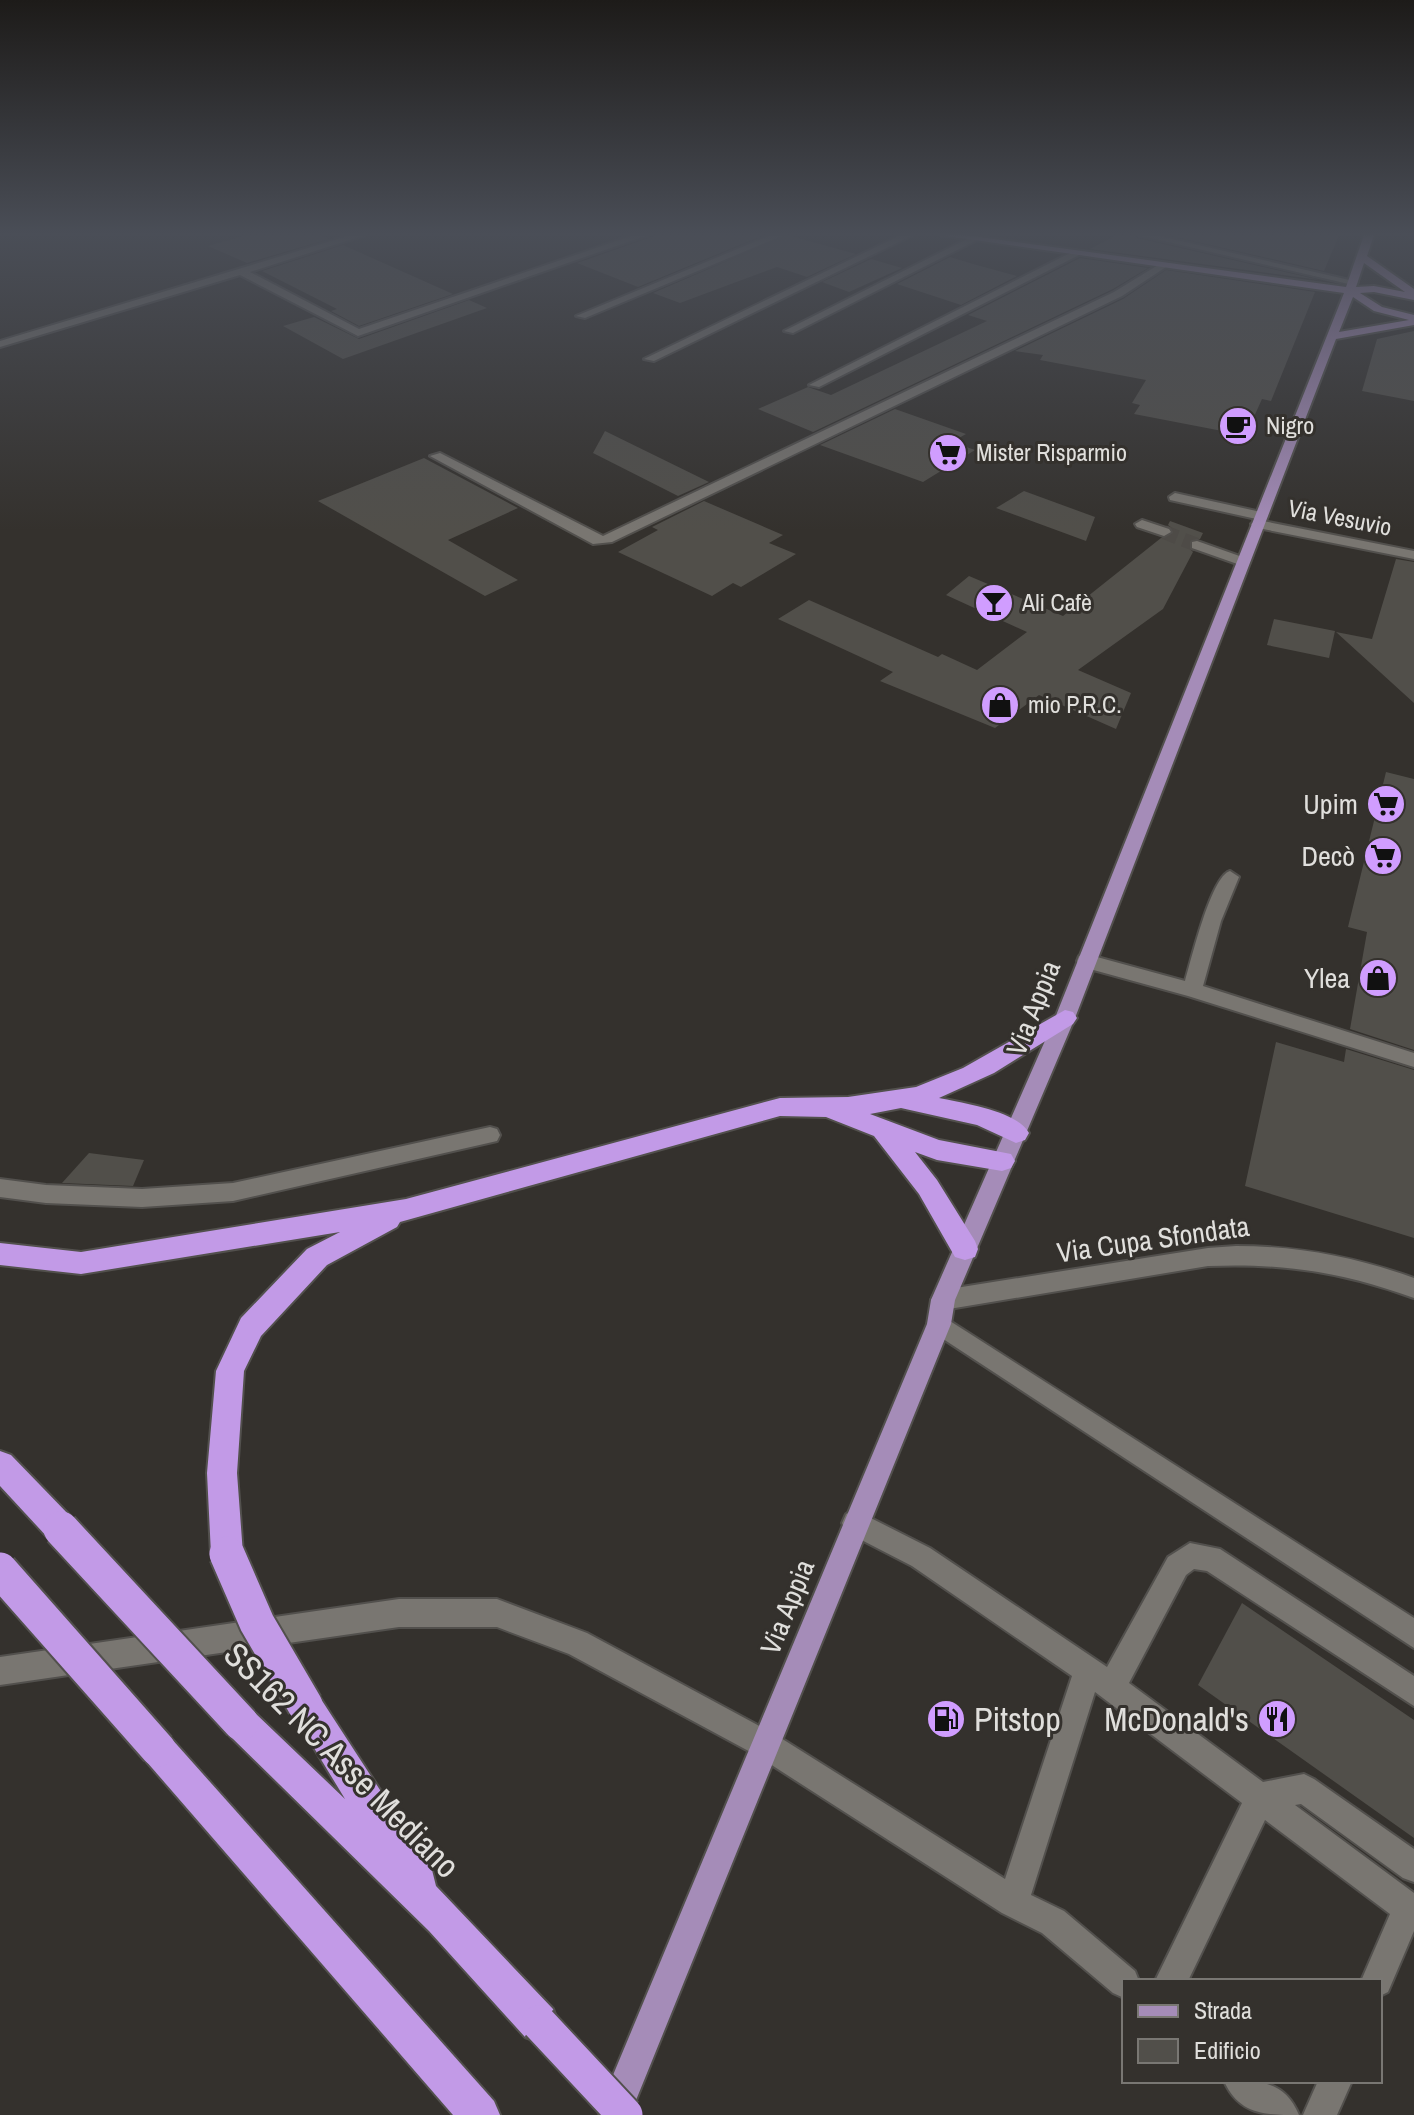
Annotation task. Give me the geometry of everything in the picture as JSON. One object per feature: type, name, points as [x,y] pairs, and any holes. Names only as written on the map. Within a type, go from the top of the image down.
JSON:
[{"type":"highway","points":[[0,1254],[81,1263],[406,1210],[780,1107],[829,1108],[898,1099],[955,1083],[1065,1018]]},
{"type":"highway","points":[[898,1099],[983,1117],[1016,1133]]},
{"type":"highway","points":[[829,1108],[883,1132],[937,1150],[1002,1161]]},
{"type":"highway","points":[[883,1132],[928,1187],[965,1249]]},
{"type":"highway","points":[[406,1210],[317,1257],[251,1327],[230,1371],[222,1473],[227,1554],[257,1623],[305,1705],[442,1918]]},
{"type":"highway","name":"SS162 NC Asse Mediano","points":[[0,1465],[241,1723],[442,1918],[625,2115]]},
{"type":"highway","points":[[0,1570],[480,2115]]},
{"type":"main road","name":"Via Appia","points":[[613,2115],[766,1745],[965,1249],[1065,1018],[1332,334]]},
{"type":"main road","points":[[1331,337],[1347,334]]},
{"type":"street","points":[[0,344],[33,334]]},
{"type":"street","points":[[650,359],[703,334]]},
{"type":"street","points":[[815,385],[916,334]]},
{"type":"street","points":[[436,456],[598,541],[1035,334]]},
{"type":"street","name":"Via Vesuvio","points":[[1175,497],[1259,520],[1414,555]]},
{"type":"street","points":[[1142,524],[1164,532]]},
{"type":"street","points":[[1197,545],[1243,562]]},
{"type":"street","points":[[1192,990],[1212,921],[1230,877]]},
{"type":"street","points":[[1086,961],[1192,990],[1414,1060]]},
{"type":"street","points":[[0,1188],[46,1194],[142,1198],[233,1192],[490,1135]]},
{"type":"street","name":"Via Cupa Sfondata","points":[[941,1312],[1208,1257],[1248,1254],[1283,1254],[1328,1262],[1377,1273],[1414,1288]]},
{"type":"street","points":[[941,1312],[1414,1634]]},
{"type":"street","points":[[855,1523],[921,1557],[1100,1679],[1408,1908],[1378,1979]]},
{"type":"street","points":[[1013,1902],[1100,1679],[1177,1566],[1190,1556],[1211,1558],[1414,1692]]},
{"type":"street","points":[[0,1671],[399,1613],[497,1613],[577,1643],[766,1745],[1013,1902],[1053,1922],[1122,1980]]},
{"type":"street","points":[[1261,1797],[1304,1789],[1414,1867]]},
{"type":"street","points":[[1172,1979],[1261,1797]]},
{"type":"street","points":[[1243,2083],[1282,2115]]},
{"type":"street","points":[[1320,2115],[1334,2083]]},
{"type":"building","points":[[297,334],[348,334],[359,339],[374,334],[414,334],[343,359]]},
{"type":"building","points":[[960,334],[1019,334],[813,432],[758,409],[808,387],[831,395]]},
{"type":"building","points":[[1051,334],[1298,334],[1271,401],[1262,399],[1253,419],[1248,418],[1243,435],[1134,414],[1140,405],[1132,403],[1146,380],[1040,360],[1043,355],[1015,351]]},
{"type":"building","points":[[1414,334],[1414,401],[1362,391],[1377,339]]},
{"type":"building","points":[[895,409],[966,434],[952,442],[975,450],[923,482],[820,445]]},
{"type":"building","points":[[605,431],[709,482],[678,496],[593,453]]},
{"type":"building","points":[[424,458],[518,508],[448,540],[518,580],[485,596],[318,501]]},
{"type":"building","points":[[1024,491],[1095,517],[1086,541],[996,508]]},
{"type":"building","points":[[704,501],[783,535],[769,543],[796,554],[741,587],[733,583],[712,596],[618,552],[658,530],[652,527]]},
{"type":"building","points":[[1170,521],[1203,533],[1200,539],[1190,540],[1189,548],[1193,552],[1163,609],[1078,670],[1131,693],[1116,729],[1039,695],[995,728],[880,681],[893,672],[778,619],[809,600],[938,657],[942,654],[977,670],[1027,632],[946,595],[969,576],[1063,616],[1161,538],[1172,535],[1174,530],[1168,525]]},
{"type":"building","points":[[1396,559],[1414,562],[1414,703],[1336,632],[1372,639]]},
{"type":"building","points":[[1274,619],[1335,631],[1329,658],[1267,645]]},
{"type":"building","points":[[1386,772],[1414,779],[1414,1050],[1350,1029],[1367,932],[1348,927]]},
{"type":"building","points":[[1276,1042],[1344,1062],[1346,1049],[1414,1070],[1414,1238],[1245,1186]]},
{"type":"building","points":[[89,1153],[144,1160],[133,1186],[62,1183]]},
{"type":"building","points":[[1242,1603],[1414,1720],[1414,1838],[1198,1685]]},
{"type":"tunnel","points":[[1164,532],[1197,545]]},
{"type":"place","name":"Nigro","points":[[1238,426]]},
{"type":"place","name":"Mister Risparmio","points":[[948,453]]},
{"type":"place","name":"Ali Cafè","points":[[994,603]]},
{"type":"place","name":"mio P.R.C.","points":[[1000,705]]},
{"type":"place","name":"Upim","points":[[1386,804]]},
{"type":"place","name":"Decò","points":[[1383,856]]},
{"type":"place","name":"Ylea","points":[[1378,978]]},
{"type":"place","name":"Pitstop","points":[[946,1719]]},
{"type":"place","name":"McDonald's","points":[[1277,1719]]}]
